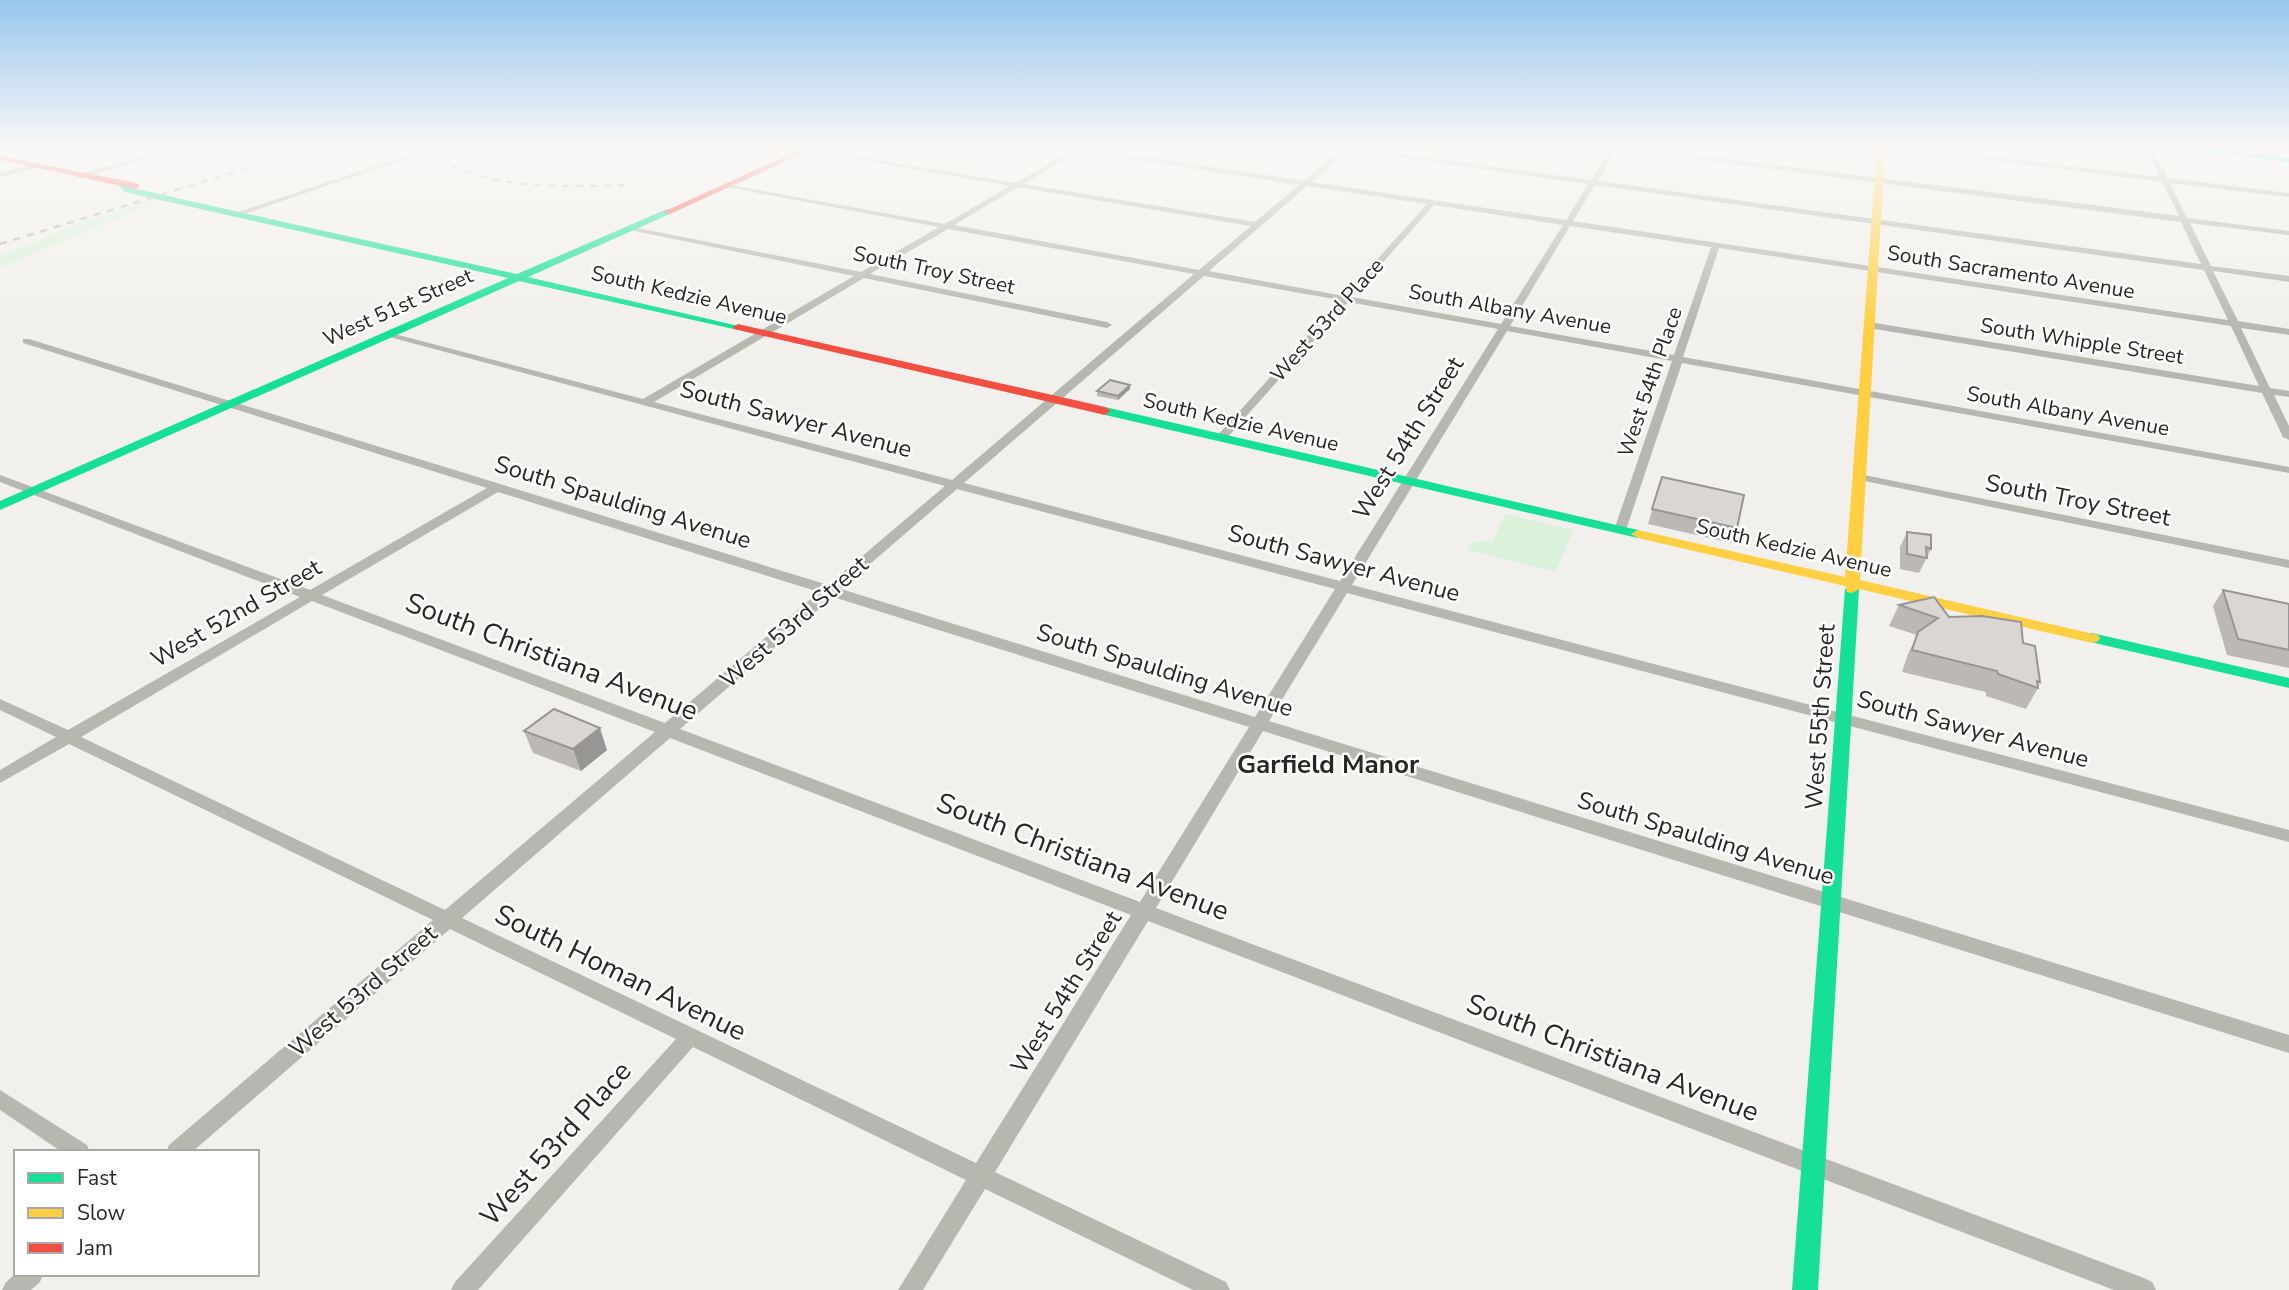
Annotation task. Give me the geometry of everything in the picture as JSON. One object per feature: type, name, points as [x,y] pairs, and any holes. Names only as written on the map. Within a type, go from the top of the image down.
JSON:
[{"type":"main road","name":"South Kedzie Avenue","points":[[217,207],[2289,683]]},
{"type":"main road","name":"West 51st Street","points":[[0,506],[677,207]]},
{"type":"main road","name":"West 55th Street","points":[[1805,1290],[1877,207]]},
{"type":"street","points":[[239,212],[254,207]]},
{"type":"street","name":"South Albany Avenue","points":[[842,207],[2289,470]]},
{"type":"street","points":[[644,403],[978,207]]},
{"type":"street","points":[[1150,207],[1258,225]]},
{"type":"street","name":"West 53rd Street","points":[[178,1150],[1279,207]]},
{"type":"street","name":"West 53rd Place","points":[[1221,438],[1428,207]]},
{"type":"street","name":"South Sacramento Avenue","points":[[1461,207],[2289,332]]},
{"type":"street","name":"West 54th Street","points":[[910,1290],[1578,207]]},
{"type":"street","points":[[1769,207],[2289,279]]},
{"type":"street","points":[[2086,207],[2289,233]]},
{"type":"street","points":[[2178,207],[2289,436]]},
{"type":"street","name":"South Troy Street","points":[[630,228],[1107,325]]},
{"type":"street","name":"West 54th Place","points":[[1620,530],[1716,246]]},
{"type":"street","name":"South Whipple Street","points":[[1869,325],[2289,394]]},
{"type":"street","name":"South Sawyer Avenue","points":[[387,335],[2289,836]]},
{"type":"street","name":"South Spaulding Avenue","points":[[26,341],[2289,1044]]},
{"type":"street","name":"South Troy Street","points":[[1859,477],[2289,564]]},
{"type":"street","name":"South Christiana Avenue","points":[[0,478],[2144,1290]]},
{"type":"street","name":"West 52nd Street","points":[[0,777],[496,488]]},
{"type":"street","name":"South Homan Avenue","points":[[0,704],[1218,1290]]},
{"type":"street","name":"West 53rd Place","points":[[463,1290],[691,1037]]},
{"type":"street","points":[[0,1099],[76,1150]]},
{"type":"street","points":[[14,1290],[30,1276]]},
{"type":"green space","points":[[127,207],[145,207],[0,267],[0,257],[5,254],[87,220]]},
{"type":"green space","points":[[1505,514],[1573,530],[1556,572],[1467,550],[1471,542],[1493,541]]},
{"type":"building","points":[[1110,380],[1130,385],[1118,396],[1097,391]]},
{"type":"building","points":[[1662,477],[1744,495],[1737,528],[1652,509]]},
{"type":"building","points":[[1907,532],[1931,535],[1931,549],[1926,547],[1927,558],[1907,554]]},
{"type":"building","points":[[2223,590],[2289,604],[2289,650],[2238,639]]},
{"type":"building","points":[[1934,597],[1949,617],[1982,616],[2021,622],[2023,643],[2035,646],[2040,682],[2037,681],[2038,688],[1998,674],[1997,671],[1912,650],[1918,632],[1938,618],[1899,605]]},
{"type":"building","points":[[554,709],[600,728],[573,749],[524,731]]},
{"type":"railway","points":[[0,244],[120,207]]},
{"type":"traffic: fast","points":[[206,207],[738,327]]},
{"type":"traffic: fast","points":[[0,506],[667,212]]},
{"type":"traffic: fast","points":[[1105,411],[1638,534]]},
{"type":"traffic: fast","points":[[1805,1290],[1852,589]]},
{"type":"traffic: fast","points":[[2092,638],[2289,683]]},
{"type":"traffic: slow","points":[[1852,589],[1877,207]]},
{"type":"traffic: slow","points":[[1638,534],[2092,638]]},
{"type":"traffic: jam","points":[[667,212],[678,207]]},
{"type":"traffic: jam","points":[[738,327],[1105,411]]},
{"type":"district","name":"Garfield Manor","points":[[1328,764]]}]
